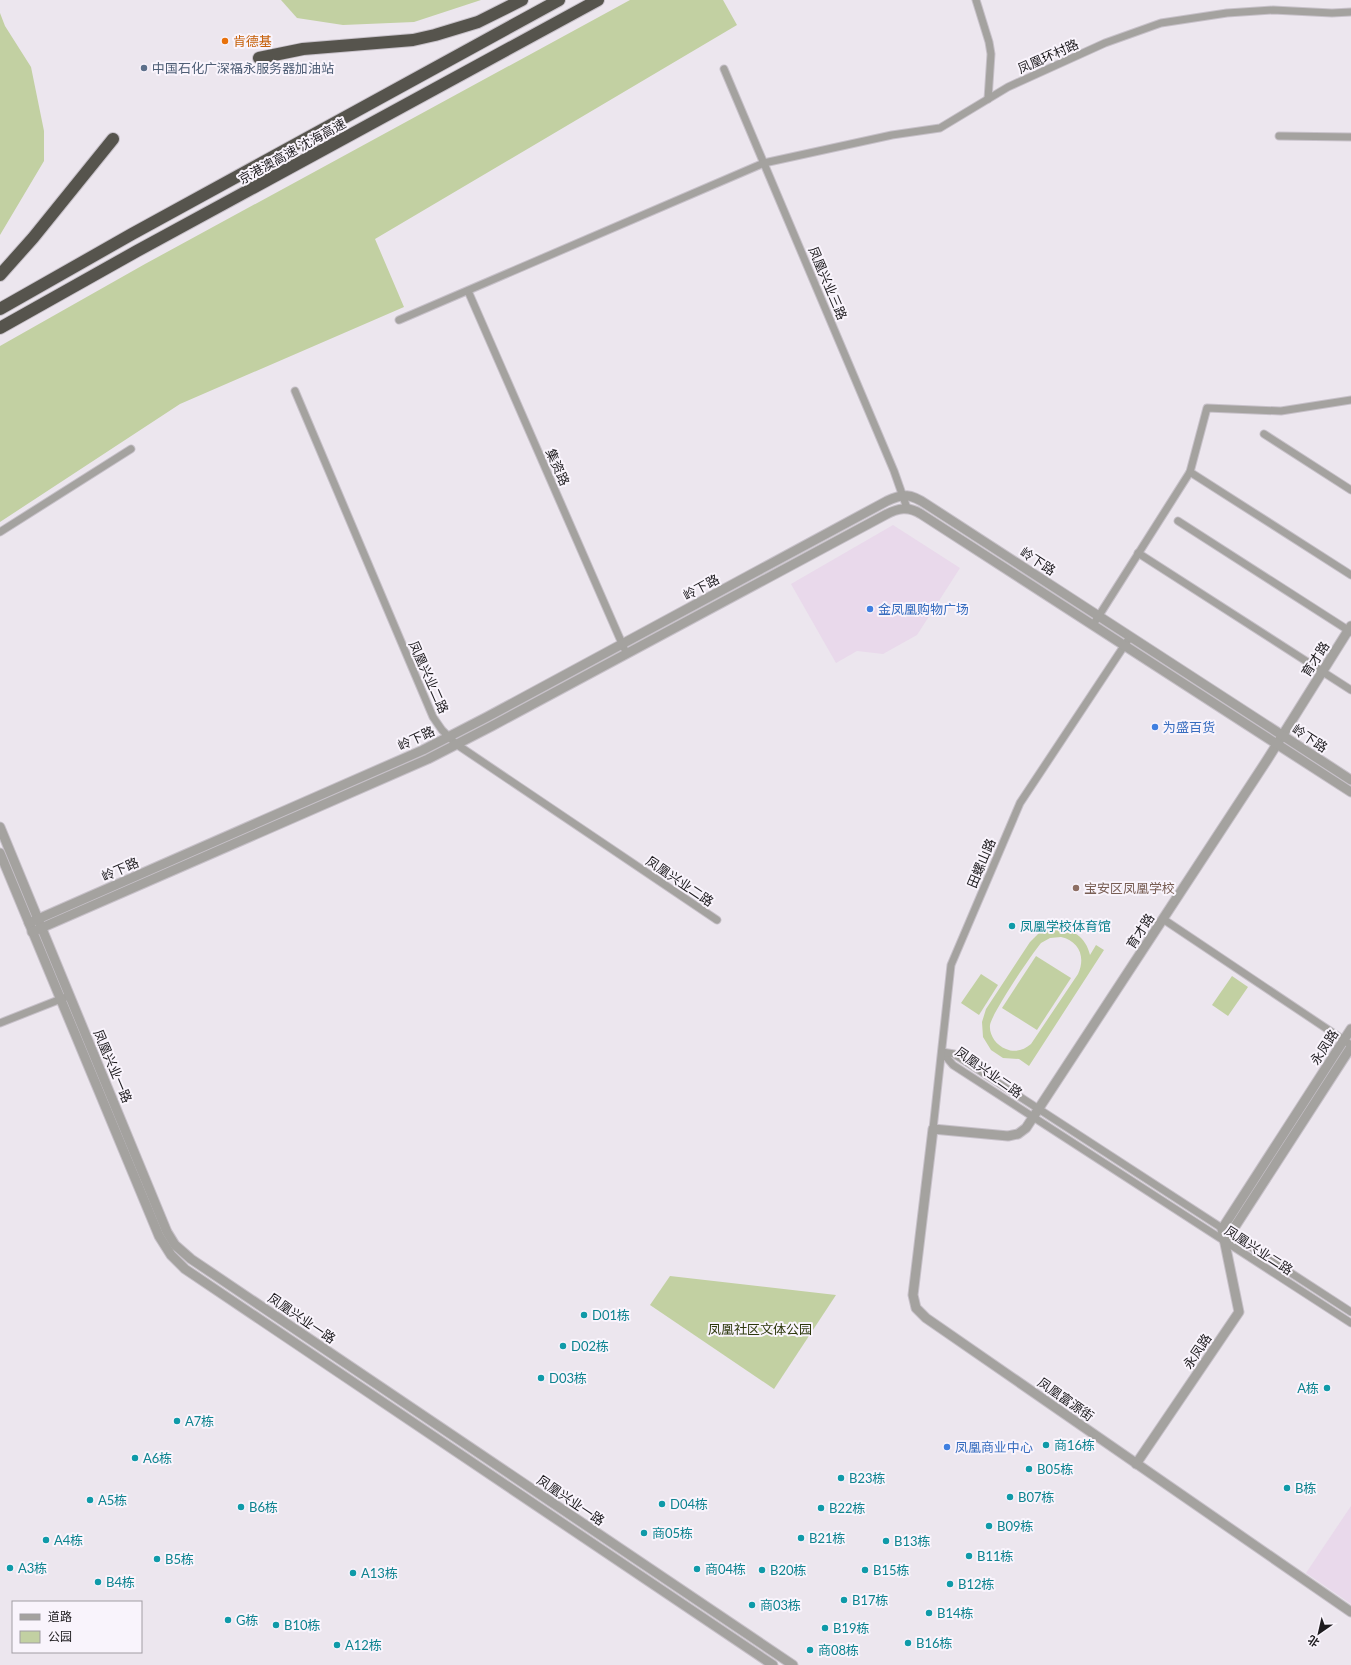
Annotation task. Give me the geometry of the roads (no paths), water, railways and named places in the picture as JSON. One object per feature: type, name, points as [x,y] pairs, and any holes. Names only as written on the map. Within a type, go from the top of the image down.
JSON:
[{"type":"highway","points":[[259,58],[303,49],[413,40],[478,22],[522,0]]},
{"type":"highway","name":"京港澳高速 沈海高速","points":[[0,309],[132,234],[559,0]]},
{"type":"highway","name":"京港澳高速 沈海高速","points":[[0,328],[137,251],[598,0]]},
{"type":"highway","points":[[0,276],[114,139]]},
{"type":"street","points":[[976,0],[989,42],[991,54],[988,99]]},
{"type":"street","name":"凤凰环村路","points":[[399,320],[764,163],[892,135],[940,128],[1008,87],[1105,43],[1161,23],[1227,13],[1273,10],[1332,13],[1351,12]]},
{"type":"street","name":"凤凰兴业三路","points":[[724,68],[903,495],[907,508]]},
{"type":"street","points":[[1279,136],[1351,137]]},
{"type":"street","name":"集资路","points":[[468,291],[626,654]]},
{"type":"street","name":"凤凰兴业二路","points":[[295,391],[432,717],[448,737],[456,744],[717,920]]},
{"type":"street","points":[[1093,625],[1190,472],[1207,408],[1281,411],[1351,400]]},
{"type":"street","points":[[1264,434],[1351,490]]},
{"type":"street","points":[[0,532],[131,449]]},
{"type":"street","points":[[1190,472],[1351,574]]},
{"type":"street","name":"岭下路","points":[[29,923],[416,753],[887,501],[903,495],[914,497],[922,501],[1351,780]]},
{"type":"street","name":"岭下路","points":[[32,932],[420,762],[626,654],[888,513],[907,508],[921,514],[1351,792]]},
{"type":"street","points":[[1178,521],[1350,630]]},
{"type":"street","points":[[1138,554],[1351,690]]},
{"type":"street","name":"育才路","points":[[933,1129],[1013,1136],[1026,1128],[1350,630]]},
{"type":"street","name":"田螺山路","points":[[933,1129],[951,965],[1020,803],[1130,637]]},
{"type":"street","name":"凤凰兴业一路","points":[[0,826],[167,1232],[176,1245],[185,1254],[793,1665]]},
{"type":"street","name":"凤凰兴业一路","points":[[0,853],[159,1236],[166,1249],[180,1265],[773,1665]]},
{"type":"street","points":[[1163,919],[1349,1044]]},
{"type":"street","points":[[0,1023],[69,996]]},
{"type":"street","name":"永凤路","points":[[1228,1238],[1349,1044],[1351,1029]]},
{"type":"street","name":"永凤路","points":[[1136,1464],[1239,1312],[1228,1238],[1222,1229],[1349,1044]]},
{"type":"street","name":"凤凰兴业二路","points":[[942,1052],[954,1054],[1036,1113],[1228,1238],[1351,1323]]},
{"type":"street","name":"凤凰兴业二路","points":[[1036,1113],[1222,1229]]},
{"type":"street","name":"凤凰富源街","points":[[933,1129],[913,1295],[916,1308],[926,1318],[1351,1612]]},
{"type":"street","name":"凤凰兴业二路","points":[[1228,1238],[1351,1312]]},
{"type":"place","name":"肯德基","points":[[225,41]]},
{"type":"place","name":"中国石化广深福永服务器加油站","points":[[144,68]]},
{"type":"place","name":"金凤凰购物广场","points":[[870,609]]},
{"type":"place","name":"为盛百货","points":[[1155,727]]},
{"type":"place","name":"宝安区凤凰学校","points":[[1076,888]]},
{"type":"place","name":"凤凰学校体育馆","points":[[1012,926]]},
{"type":"place","name":"D01栋","points":[[584,1315]]},
{"type":"place","name":"D02栋","points":[[563,1346]]},
{"type":"place","name":"D03栋","points":[[541,1378]]},
{"type":"place","name":"A栋","points":[[1327,1388]]},
{"type":"place","name":"A7栋","points":[[177,1421]]},
{"type":"place","name":"商16栋","points":[[1046,1445]]},
{"type":"place","name":"凤凰商业中心","points":[[947,1447]]},
{"type":"place","name":"A6栋","points":[[135,1458]]},
{"type":"place","name":"B05栋","points":[[1029,1469]]},
{"type":"place","name":"B23栋","points":[[841,1478]]},
{"type":"place","name":"B栋","points":[[1287,1488]]},
{"type":"place","name":"B07栋","points":[[1010,1497]]},
{"type":"place","name":"A5栋","points":[[90,1500]]},
{"type":"place","name":"D04栋","points":[[662,1504]]},
{"type":"place","name":"B6栋","points":[[241,1507]]},
{"type":"place","name":"B22栋","points":[[821,1508]]},
{"type":"place","name":"B09栋","points":[[989,1526]]},
{"type":"place","name":"商05栋","points":[[644,1533]]},
{"type":"place","name":"B21栋","points":[[801,1538]]},
{"type":"place","name":"A4栋","points":[[46,1540]]},
{"type":"place","name":"B13栋","points":[[886,1541]]},
{"type":"place","name":"B11栋","points":[[969,1556]]},
{"type":"place","name":"B5栋","points":[[157,1559]]},
{"type":"place","name":"A3栋","points":[[10,1568]]},
{"type":"place","name":"商04栋","points":[[697,1569]]},
{"type":"place","name":"B20栋","points":[[762,1570]]},
{"type":"place","name":"B15栋","points":[[865,1570]]},
{"type":"place","name":"A13栋","points":[[353,1573]]},
{"type":"place","name":"B4栋","points":[[98,1582]]},
{"type":"place","name":"B12栋","points":[[950,1584]]},
{"type":"place","name":"B17栋","points":[[844,1600]]},
{"type":"place","name":"商03栋","points":[[752,1605]]},
{"type":"place","name":"B14栋","points":[[929,1613]]},
{"type":"place","name":"G栋","points":[[228,1620]]},
{"type":"place","name":"B10栋","points":[[276,1625]]},
{"type":"place","name":"B19栋","points":[[825,1628]]},
{"type":"place","name":"B16栋","points":[[908,1643]]},
{"type":"place","name":"A12栋","points":[[337,1645]]},
{"type":"place","name":"商08栋","points":[[810,1650]]},
{"type":"park label","name":"凤凰社区文体公园","points":[[760,1329]]}]
